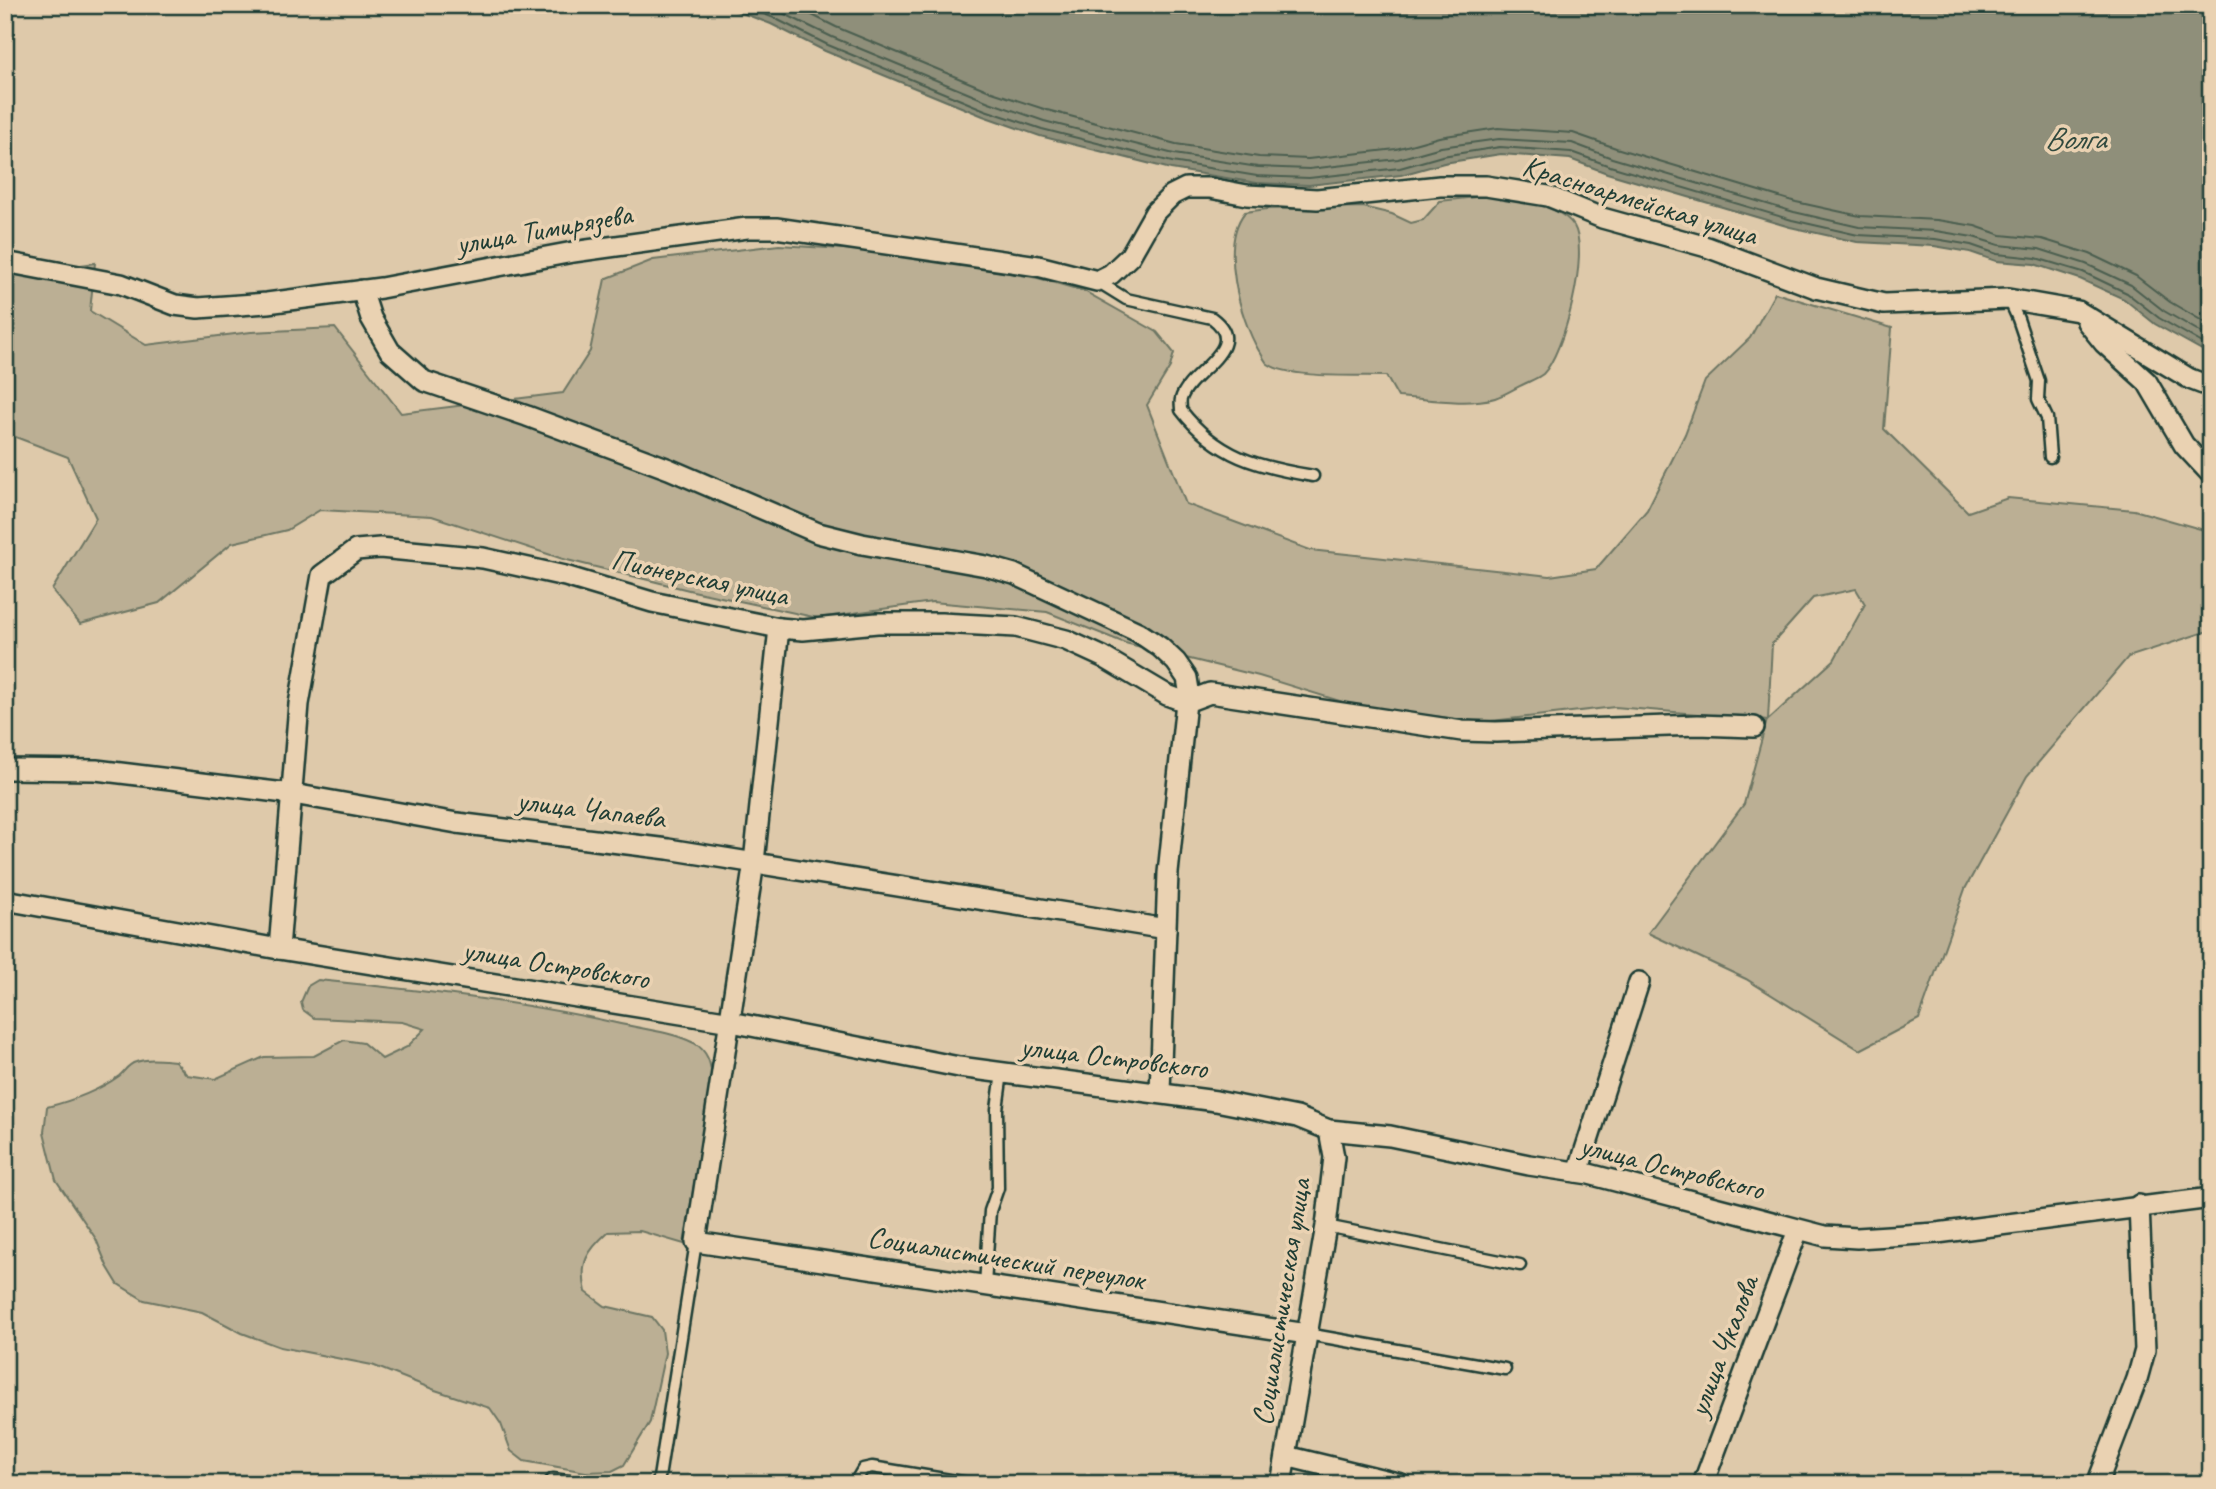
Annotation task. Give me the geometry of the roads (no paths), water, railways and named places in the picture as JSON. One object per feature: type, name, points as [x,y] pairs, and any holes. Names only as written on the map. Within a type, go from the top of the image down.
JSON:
[{"type":"street","name":"Красноармейская улица","points":[[1097,281],[1111,274],[1130,256],[1155,212],[1172,195],[1185,188],[1317,199],[1440,186],[1474,186],[1548,196],[1602,218],[1707,247],[1816,288],[1884,304],[2008,299],[2078,311]]},
{"type":"street","name":"улица Тимирязева","points":[[5,262],[121,284],[175,305],[198,308],[267,303],[362,290],[573,252],[747,228],[822,233],[1038,266],[1097,281]]},
{"type":"street","points":[[362,290],[370,318],[390,351],[424,381],[670,469],[818,533],[862,544],[986,566],[1027,580],[1138,632],[1176,662],[1187,678],[1189,690],[1168,873],[1160,1092]]},
{"type":"street","points":[[2078,311],[2190,379],[2211,387]]},
{"type":"street","points":[[2078,311],[2104,343],[2147,382],[2184,445],[2211,474]]},
{"type":"street","name":"Пионерская улица","points":[[293,794],[299,704],[321,575],[356,550],[380,548],[483,558],[565,576],[652,602],[779,628],[803,630],[877,623],[1016,627],[1066,640],[1103,657],[1167,695],[1186,702]]},
{"type":"street","points":[[696,1242],[754,862],[779,628]]},
{"type":"street","points":[[1186,702],[1210,693],[1462,731],[1698,725],[1754,727]]},
{"type":"street","name":"улица Чапаева","points":[[5,769],[96,770],[293,794],[457,823],[668,849],[1166,929]]},
{"type":"street","points":[[279,948],[293,794]]},
{"type":"street","name":"улица Островского","points":[[5,900],[731,1022],[959,1068],[1160,1092],[1297,1117],[1329,1130],[1390,1136],[1529,1165],[1578,1172],[1798,1230],[1841,1237],[1937,1233],[2139,1205],[2211,1198]]},
{"type":"street","points":[[1578,1172],[1639,982]]},
{"type":"street","name":"Социалистическая улица","points":[[1281,1484],[1326,1226],[1334,1157],[1329,1130]]},
{"type":"street","points":[[2097,1484],[2137,1379],[2145,1350],[2139,1205]]},
{"type":"street","name":"улица Чкалова","points":[[1703,1484],[1798,1230]]},
{"type":"street","name":"Социалистический переулок","points":[[696,1242],[1307,1334]]},
{"type":"street","points":[[1286,1456],[1401,1484]]},
{"type":"lane","points":[[1097,281],[1126,299],[1212,318],[1222,326],[1226,337],[1224,347],[1189,386],[1181,399],[1181,410],[1199,429],[1240,458],[1266,468],[1313,476]]},
{"type":"lane","points":[[2008,299],[2018,319],[2039,381],[2038,400],[2047,418],[2050,457]]},
{"type":"lane","points":[[985,1285],[990,1211],[998,1188],[997,1109],[1002,1073]]},
{"type":"lane","points":[[1326,1226],[1520,1265]]},
{"type":"lane","points":[[658,1484],[696,1242]]},
{"type":"lane","points":[[1307,1334],[1505,1369]]},
{"type":"lane","points":[[855,1484],[863,1469],[872,1467],[974,1484]]},
{"type":"lane","points":[[548,1484],[553,1479],[589,1484]]},
{"type":"water","name":"Волга","points":[[721,5],[2211,5],[2211,355],[2155,324],[2124,299],[2080,279],[2034,264],[1996,261],[1970,252],[1934,246],[1857,242],[1790,227],[1607,173],[1570,159],[1501,154],[1444,163],[1401,175],[1309,185],[1257,183],[1171,169],[1040,136],[983,116]]}]
